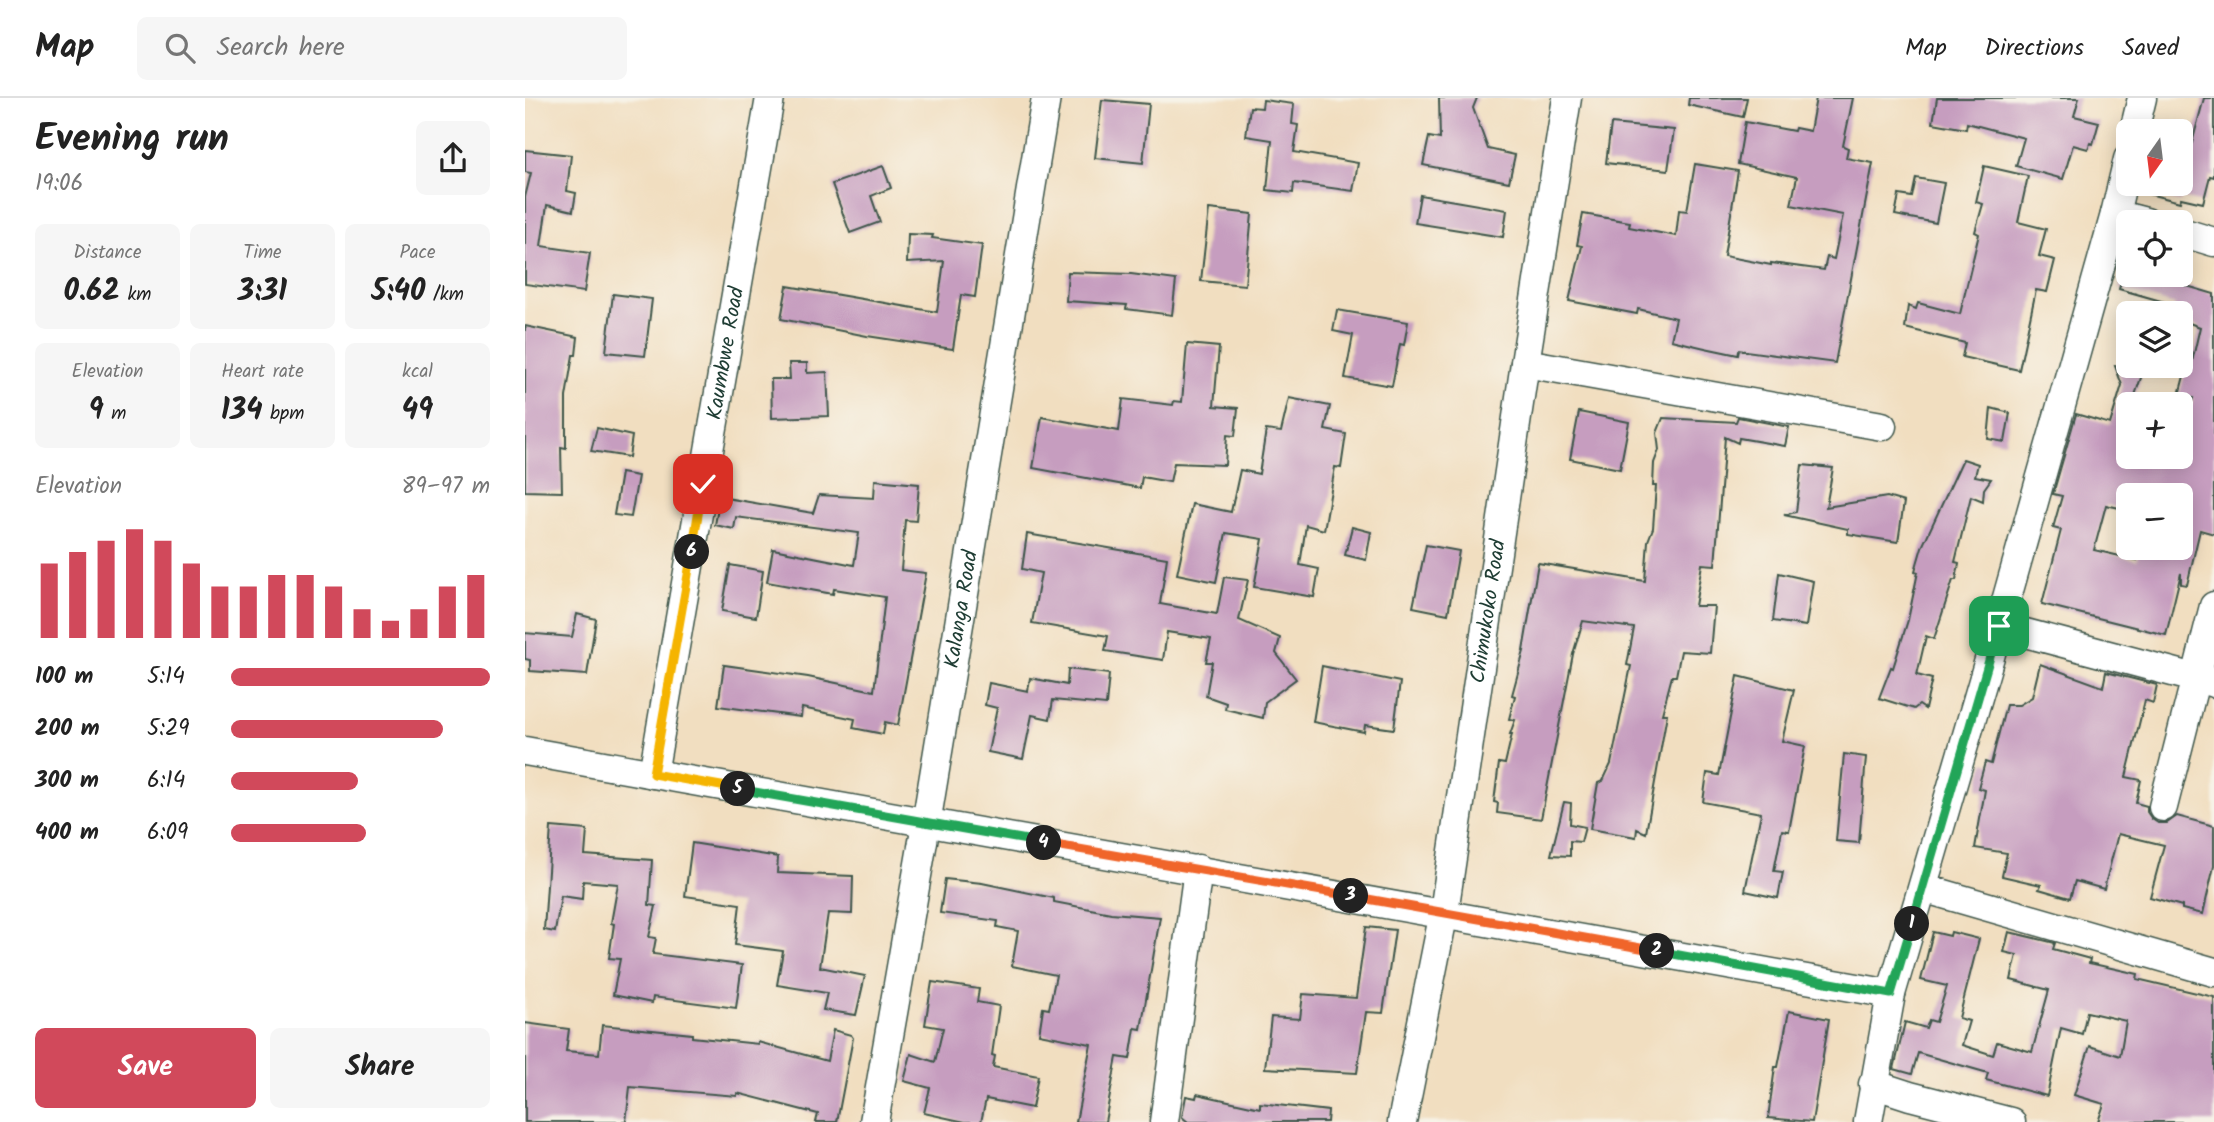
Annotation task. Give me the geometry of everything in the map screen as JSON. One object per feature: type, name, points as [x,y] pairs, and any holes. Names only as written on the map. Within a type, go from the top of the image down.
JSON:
[{"type":"street","name":"Kaumbwe Road","points":[[653,774],[770,98]]},
{"type":"street","name":"Kalanga Road","points":[[874,1122],[1046,98]]},
{"type":"street","name":"Chimukoko Road","points":[[1402,1122],[1444,912],[1567,98]]},
{"type":"street","points":[[2137,119],[2142,98]]},
{"type":"street","points":[[1868,1122],[1891,994],[1999,626],[2119,196]]},
{"type":"street","points":[[2193,236],[2214,242]]},
{"type":"street","points":[[1525,363],[1882,426]]},
{"type":"street","points":[[2164,807],[2204,681],[2214,606]]},
{"type":"street","points":[[1999,626],[2204,681]]},
{"type":"street","points":[[525,751],[926,824],[1444,912],[1891,994]]},
{"type":"street","points":[[1164,1122],[1198,869]]},
{"type":"street","points":[[1923,888],[2214,972]]},
{"type":"street","points":[[1873,1084],[2003,1121]]},
{"type":"building","points":[[1439,98],[1477,98],[1473,108],[1488,149],[1515,155],[1509,182],[1423,165],[1429,137],[1440,139]]},
{"type":"building","points":[[1689,98],[1747,98],[1743,117],[1688,105]]},
{"type":"building","points":[[1816,98],[1853,98],[1843,146],[1848,148],[1846,158],[1873,163],[1835,363],[1739,350],[1738,355],[1705,348],[1671,340],[1676,318],[1638,309],[1637,314],[1569,301],[1582,246],[1577,245],[1583,214],[1630,222],[1629,227],[1676,236],[1679,210],[1687,211],[1695,164],[1738,171],[1724,256],[1771,265],[1824,270],[1827,257],[1834,259],[1843,215],[1791,205],[1797,177],[1738,164],[1745,122],[1794,131],[1795,128],[1810,131]]},
{"type":"building","points":[[1937,98],[2079,98],[2074,116],[2099,122],[2093,144],[2090,143],[2088,149],[2073,145],[2063,179],[2016,166],[2024,138],[1967,123],[1966,129],[1933,123]]},
{"type":"building","points":[[2204,98],[2214,98],[2214,177],[2210,176],[2203,203],[2181,198],[2180,202],[2157,196],[2193,196],[2193,139]]},
{"type":"building","points":[[1102,100],[1149,104],[1143,163],[1095,158]]},
{"type":"building","points":[[1263,100],[1294,104],[1292,124],[1298,125],[1294,152],[1358,163],[1353,191],[1294,183],[1293,193],[1267,190],[1272,140],[1246,136],[1250,107],[1262,108]]},
{"type":"building","points":[[1611,124],[1674,130],[1668,170],[1606,163]]},
{"type":"building","points":[[525,150],[571,155],[567,191],[576,193],[573,211],[547,205],[541,246],[590,253],[584,292],[525,284],[525,197],[531,173],[525,172]]},
{"type":"building","points":[[883,166],[891,188],[871,196],[880,222],[850,233],[832,184]]},
{"type":"building","points":[[1984,166],[2028,176],[2018,222],[2046,229],[2039,256],[2055,260],[2047,292],[2036,290],[2019,370],[1962,357],[1965,343],[1905,328],[1908,306],[1916,309],[1918,303],[1960,314],[1979,234],[1975,232],[1983,204],[1976,202]]},
{"type":"building","points":[[1916,178],[1944,183],[1936,223],[1895,215],[1899,195],[1912,197]]},
{"type":"building","points":[[1420,195],[1507,210],[1503,237],[1415,223]]},
{"type":"building","points":[[1209,209],[1252,214],[1245,285],[1201,281]]},
{"type":"building","points":[[908,234],[933,235],[932,238],[982,245],[975,297],[961,295],[953,349],[781,319],[787,286],[937,312],[944,261],[907,263]]},
{"type":"building","points":[[1068,272],[1131,274],[1176,280],[1172,315],[1126,309],[1127,305],[1066,301]]},
{"type":"building","points":[[2120,287],[2190,287],[2214,294],[2214,534],[2200,530],[2193,560],[2193,483],[2116,483],[2116,507],[2106,505],[2094,550],[2116,555],[2116,560],[2193,560],[2187,585],[2181,584],[2181,573],[2166,635],[2042,604],[2061,530],[2053,528],[2062,496],[2053,494],[2076,414],[2110,424],[2116,404],[2116,469],[2193,469],[2193,392],[2180,392],[2184,378],[2193,378],[2193,358],[2200,327],[2193,324],[2193,301],[2161,301]]},
{"type":"building","points":[[613,294],[652,299],[645,356],[606,352]]},
{"type":"building","points":[[1337,310],[1408,322],[1404,345],[1400,344],[1392,386],[1345,378],[1353,335],[1333,331]]},
{"type":"building","points":[[525,326],[578,337],[566,397],[566,448],[561,447],[562,492],[525,491]]},
{"type":"building","points":[[1187,344],[1219,347],[1214,406],[1238,408],[1235,436],[1227,435],[1225,465],[1174,463],[1170,482],[1142,477],[1140,488],[1033,468],[1042,417],[1119,431],[1123,399],[1173,405],[1174,401],[1182,402]]},
{"type":"building","points":[[789,363],[807,363],[807,373],[827,372],[829,416],[772,418],[771,379],[790,379]]},
{"type":"building","points":[[2119,378],[2141,378],[2136,392],[2120,392],[2122,385]]},
{"type":"building","points":[[1289,398],[1330,406],[1325,430],[1346,434],[1341,468],[1335,467],[1324,530],[1306,525],[1300,565],[1319,569],[1314,597],[1254,587],[1263,539],[1226,533],[1216,582],[1177,574],[1192,504],[1231,512],[1240,470],[1259,474],[1266,430],[1281,432]]},
{"type":"building","points":[[1991,408],[2010,413],[2005,442],[1988,439]]},
{"type":"building","points":[[1579,412],[1629,422],[1620,469],[1570,459]]},
{"type":"building","points":[[1738,417],[1789,427],[1785,446],[1739,438],[1738,443],[1725,437],[1715,565],[1702,564],[1695,606],[1714,606],[1710,653],[1681,651],[1676,676],[1672,676],[1662,714],[1667,714],[1646,833],[1637,829],[1636,837],[1590,829],[1598,783],[1603,781],[1611,764],[1631,666],[1627,665],[1634,628],[1583,621],[1573,654],[1541,819],[1497,813],[1498,803],[1494,802],[1499,763],[1505,764],[1515,720],[1509,719],[1515,696],[1512,695],[1524,651],[1538,563],[1645,581],[1648,541],[1653,528],[1656,486],[1653,486],[1654,463],[1659,450],[1657,433],[1663,418],[1736,422]]},
{"type":"building","points":[[597,428],[632,436],[629,457],[591,451]]},
{"type":"building","points":[[1963,459],[1978,464],[1975,476],[1991,479],[1984,489],[1983,501],[1971,496],[1955,562],[1959,563],[1956,580],[1953,580],[1934,639],[1926,636],[1917,675],[1932,679],[1925,709],[1919,705],[1914,709],[1879,698],[1891,667],[1893,668],[1908,620],[1918,572],[1915,571],[1922,547]]},
{"type":"building","points":[[1802,465],[1833,468],[1826,507],[1887,497],[1904,502],[1898,542],[1848,534],[1848,529],[1784,515],[1796,512]]},
{"type":"building","points":[[621,473],[638,476],[631,517],[614,515]]},
{"type":"building","points":[[875,480],[919,484],[916,521],[905,520],[901,570],[926,573],[898,725],[885,722],[883,734],[853,728],[855,719],[802,708],[801,717],[718,706],[724,665],[808,677],[874,691],[885,597],[834,589],[833,594],[767,582],[773,549],[854,565],[859,533],[736,517],[734,529],[715,525],[720,497],[813,513],[819,495],[874,498]]},
{"type":"building","points":[[1352,527],[1371,532],[1366,560],[1345,555]]},
{"type":"building","points":[[1027,534],[1167,558],[1160,604],[1217,614],[1224,577],[1248,580],[1239,620],[1280,638],[1276,653],[1296,679],[1265,702],[1263,718],[1225,709],[1226,703],[1206,696],[1212,662],[1206,662],[1211,639],[1167,632],[1163,660],[1105,651],[1108,636],[1032,623],[1041,573],[1022,569]]},
{"type":"building","points":[[1426,545],[1459,551],[1448,614],[1413,607]]},
{"type":"building","points":[[730,565],[763,571],[756,617],[722,611]]},
{"type":"building","points":[[1779,573],[1813,581],[1806,626],[1773,621]]},
{"type":"building","points":[[577,614],[596,619],[587,675],[530,671],[530,660],[525,659],[525,633],[572,637]]},
{"type":"building","points":[[2040,664],[2103,687],[2106,672],[2157,685],[2153,703],[2145,700],[2126,777],[2141,780],[2136,803],[2147,806],[2147,812],[2158,823],[2167,823],[2177,816],[2214,826],[2214,866],[2203,914],[2150,897],[2164,845],[2118,834],[2104,889],[2075,881],[2070,898],[2039,889],[2041,885],[2002,876],[2007,853],[1975,848],[1985,790],[1978,788],[1985,762],[1991,764],[2006,705],[2019,705],[2032,697]]},
{"type":"building","points":[[1322,666],[1400,682],[1394,729],[1365,725],[1364,732],[1313,722]]},
{"type":"building","points":[[1068,669],[1109,674],[1106,705],[1053,700],[1050,719],[1032,715],[1023,759],[988,752],[997,708],[985,705],[989,683],[1028,691],[1030,678],[1067,685]]},
{"type":"building","points":[[1738,676],[1794,690],[1782,741],[1805,746],[1789,831],[1782,830],[1774,871],[1783,872],[1778,898],[1745,891],[1761,813],[1703,802],[1707,773],[1719,775]]},
{"type":"building","points":[[1844,754],[1866,757],[1859,843],[1836,841]]},
{"type":"building","points":[[1564,802],[1571,803],[1570,824],[1585,827],[1581,842],[1570,841],[1570,856],[1551,855]]},
{"type":"building","points":[[551,827],[587,830],[585,855],[652,860],[649,905],[656,906],[649,937],[656,938],[653,954],[742,965],[736,1008],[653,997],[652,1003],[613,995],[620,959],[609,958],[614,924],[611,923],[618,884],[583,881],[582,899],[561,896],[555,932],[544,930]]},
{"type":"building","points":[[692,843],[778,857],[777,873],[853,876],[852,914],[828,913],[820,967],[865,976],[856,1015],[823,1010],[827,993],[777,985],[783,951],[735,945],[740,904],[685,896]]},
{"type":"building","points":[[945,879],[982,883],[1054,898],[1054,902],[1111,913],[1160,917],[1141,1029],[1135,1028],[1130,1059],[1117,1057],[1105,1122],[1076,1122],[1091,1044],[1039,1034],[1043,1008],[1049,1009],[1056,975],[1012,966],[1018,931],[997,927],[998,921],[940,913]]},
{"type":"building","points":[[1366,927],[1395,930],[1383,1013],[1366,1012],[1357,1073],[1265,1068],[1271,1017],[1300,1019],[1303,994],[1356,998]]},
{"type":"building","points":[[1933,932],[1950,936],[1951,932],[1979,939],[1959,1018],[1969,1021],[1962,1045],[1993,1055],[1997,1042],[2032,1052],[2049,990],[2011,980],[2017,955],[2004,952],[2009,932],[2055,943],[2053,949],[2090,959],[2089,963],[2138,974],[2137,979],[2214,997],[2214,1122],[2098,1122],[2104,1104],[2074,1095],[2090,1046],[2120,1056],[2126,1021],[2087,1012],[2082,1034],[2061,1028],[2047,1096],[1986,1080],[1988,1073],[1918,1053],[1912,1074],[1894,1069],[1905,1022],[1926,1028],[1929,1020],[1936,1022],[1947,986],[1921,980]]},
{"type":"building","points":[[932,982],[979,989],[977,1002],[999,1006],[992,1055],[995,1056],[993,1067],[1038,1076],[1032,1108],[986,1099],[981,1122],[965,1122],[924,1113],[930,1088],[904,1081],[911,1054],[935,1062],[943,1028],[925,1025]]},
{"type":"building","points":[[1789,1011],[1829,1019],[1812,1122],[1768,1118],[1775,1067],[1778,1067]]},
{"type":"building","points":[[525,1023],[569,1029],[566,1051],[599,1054],[602,1025],[692,1034],[692,1037],[758,1042],[827,1061],[833,1030],[853,1038],[837,1122],[816,1122],[818,1114],[737,1093],[737,1096],[630,1087],[626,1122],[525,1122]]},
{"type":"building","points":[[1197,1094],[1260,1108],[1260,1103],[1328,1111],[1327,1122],[1188,1122],[1182,1117],[1186,1096],[1196,1098]]},
{"type":"route","points":[[703,484],[653,774],[926,824],[1444,912],[1891,994],[1999,626]]}]
